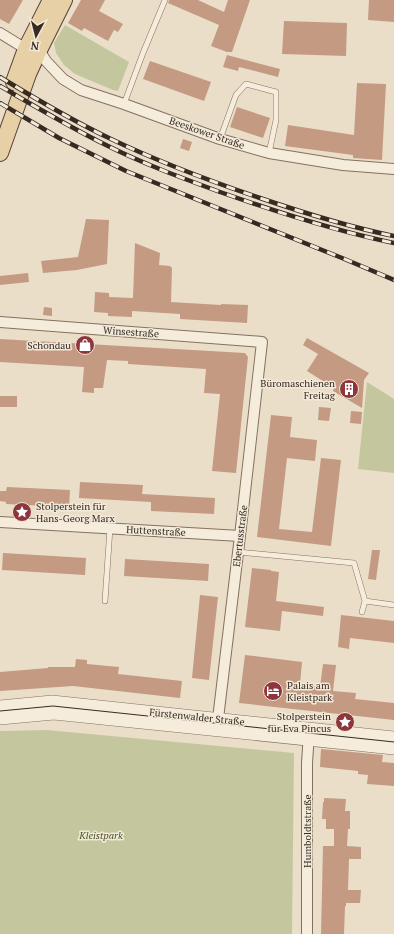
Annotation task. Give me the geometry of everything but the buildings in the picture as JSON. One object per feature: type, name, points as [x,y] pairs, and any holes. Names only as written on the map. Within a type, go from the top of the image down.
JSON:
[{"type":"main road","points":[[0,124],[51,0]]},
{"type":"main road","points":[[0,153],[28,74],[32,49],[64,0]]},
{"type":"street","points":[[0,33],[32,49]]},
{"type":"street","name":"Beeskower Straße","points":[[32,49],[63,79],[81,90],[220,139],[268,153],[343,165],[394,169]]},
{"type":"street","name":"Winsestraße","points":[[0,322],[262,342]]},
{"type":"street","name":"Ebertusstraße","points":[[217,724],[262,342]]},
{"type":"street","name":"Huttenstraße","points":[[0,522],[240,536]]},
{"type":"street","name":"Fürstenwalder Straße","points":[[0,707],[52,702],[217,724],[309,734],[394,748]]},
{"type":"street","name":"Fürstenwalder Straße","points":[[0,718],[54,712],[217,724]]},
{"type":"street","name":"Fürstenwalder Straße","points":[[309,734],[394,738]]},
{"type":"street","name":"Humboldtstraße","points":[[307,934],[307,763],[309,734]]},
{"type":"lane","points":[[124,104],[165,0]]},
{"type":"lane","points":[[220,139],[236,95],[246,84],[276,92],[276,120],[268,153]]},
{"type":"lane","points":[[105,601],[110,528]]},
{"type":"lane","points":[[238,552],[354,564],[365,602],[362,612]]},
{"type":"lane","points":[[365,602],[394,605]]},
{"type":"green space","points":[[65,25],[129,62],[118,91],[75,74],[64,65],[56,53],[54,43]]},
{"type":"green space","points":[[367,382],[394,399],[394,473],[358,469]]},
{"type":"green space","name":"Kleistpark","points":[[47,730],[294,753],[292,934],[0,934],[0,731]]},
{"type":"tram line","points":[[0,711],[53,706],[394,742]]},
{"type":"railway","points":[[0,77],[83,125],[166,163],[222,185],[293,209],[343,224],[394,236]]},
{"type":"railway","points":[[0,86],[94,139],[122,153],[163,170],[220,192],[285,214],[350,233],[394,243]]},
{"type":"railway","points":[[0,103],[59,138],[126,171],[394,280]]},
{"type":"place","name":"Schondau","points":[[85,345]]},
{"type":"place","name":"Büromaschienen Freitag","points":[[349,389]]},
{"type":"place","name":"Stolperstein für Hans-Georg Marx","points":[[22,512]]},
{"type":"place","name":"Palais am Kleistpark","points":[[273,691]]},
{"type":"place","name":"Stolperstein für Eva Pincus","points":[[345,722]]}]
